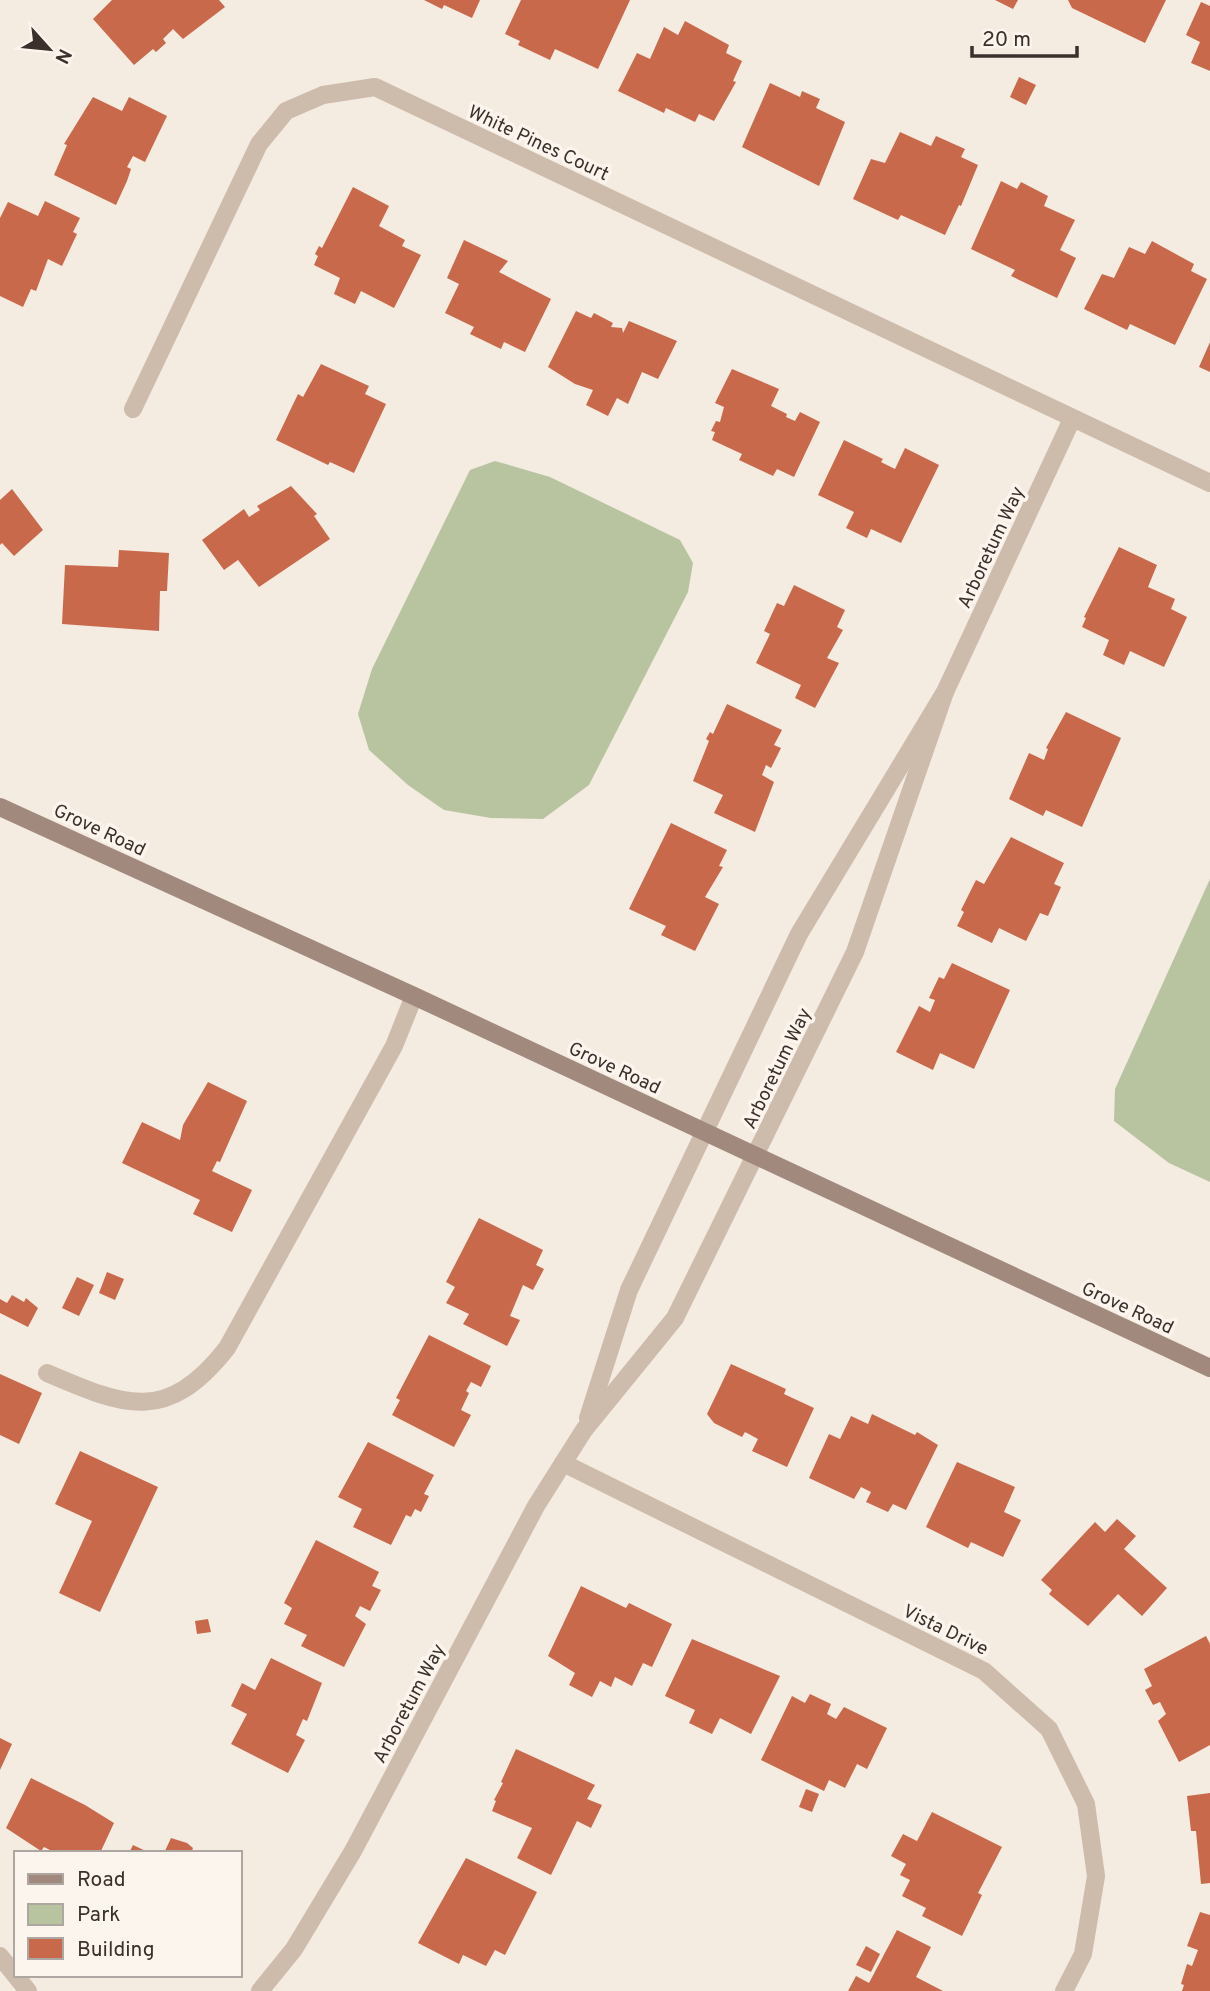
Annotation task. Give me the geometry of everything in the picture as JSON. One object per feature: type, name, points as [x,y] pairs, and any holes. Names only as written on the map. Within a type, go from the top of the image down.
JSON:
[{"type":"street","name":"White Pines Court","points":[[133,409],[259,144],[286,111],[323,95],[375,87],[1210,484]]},
{"type":"street","name":"Arboretum Way","points":[[584,1430],[629,1290],[799,934],[945,692],[1073,419]]},
{"type":"street","name":"Arboretum Way","points":[[260,1991],[294,1949],[353,1852],[536,1506],[584,1430],[675,1318],[855,952],[945,692]]},
{"type":"street","name":"Grove Road","points":[[0,807],[414,996],[1210,1368]]},
{"type":"street","points":[[47,1373],[98,1395],[135,1405],[175,1395],[207,1373],[227,1348],[394,1046],[414,996]]},
{"type":"street","name":"Vista Drive","points":[[564,1463],[984,1671],[1049,1729],[1086,1804],[1096,1876],[1083,1954],[1064,1991]]},
{"type":"street","points":[[0,1956],[14,1974]]},
{"type":"street","points":[[17,1977],[28,1991]]},
{"type":"green space","points":[[495,461],[550,477],[680,540],[693,563],[688,592],[589,785],[543,819],[491,818],[444,810],[408,785],[369,750],[358,714],[372,669],[470,470]]},
{"type":"green space","points":[[1210,879],[1210,1182],[1169,1163],[1114,1121],[1115,1089]]},
{"type":"building","points":[[112,0],[219,0],[225,7],[183,39],[173,29],[163,39],[166,43],[156,52],[153,49],[134,65],[93,19]]},
{"type":"building","points":[[424,0],[480,0],[472,18],[444,5],[442,9]]},
{"type":"building","points":[[521,0],[630,0],[598,69],[555,49],[550,60],[518,45],[520,41],[505,34]]},
{"type":"building","points":[[995,0],[1018,0],[1013,9]]},
{"type":"building","points":[[1068,0],[1166,0],[1145,43],[1072,8]]},
{"type":"building","points":[[1201,2],[1210,6],[1210,71],[1191,63],[1200,42],[1186,35]]},
{"type":"building","points":[[685,21],[729,45],[726,53],[742,61],[733,81],[736,82],[714,121],[699,114],[695,122],[666,108],[664,113],[618,91],[637,53],[650,59],[664,27],[678,35]]},
{"type":"building","points":[[1019,77],[1036,85],[1026,105],[1010,97]]},
{"type":"building","points":[[770,83],[800,97],[802,91],[820,99],[816,108],[845,122],[819,186],[742,147]]},
{"type":"building","points":[[93,97],[122,111],[129,97],[167,116],[145,162],[133,156],[127,167],[131,169],[127,181],[116,205],[54,175],[67,145],[64,144]]},
{"type":"building","points":[[900,132],[931,146],[936,136],[965,149],[961,157],[978,165],[961,206],[959,205],[945,235],[901,215],[898,220],[853,199],[871,159],[885,163]]},
{"type":"building","points":[[1001,181],[1017,189],[1021,182],[1048,196],[1044,206],[1075,220],[1060,250],[1076,258],[1057,298],[1011,276],[1015,270],[971,249]]},
{"type":"building","points":[[353,187],[389,206],[379,226],[405,240],[402,246],[421,255],[394,308],[361,291],[355,304],[334,294],[340,278],[314,265],[319,246],[322,248]]},
{"type":"building","points":[[45,201],[80,218],[73,232],[77,234],[62,266],[48,259],[36,291],[31,289],[23,307],[0,296],[0,218],[8,202],[38,216]]},
{"type":"building","points":[[464,240],[508,261],[499,272],[551,299],[525,352],[504,342],[501,349],[470,334],[474,327],[445,313],[459,284],[447,278]]},
{"type":"building","points":[[1152,241],[1194,264],[1191,271],[1207,279],[1175,345],[1130,324],[1127,330],[1084,309],[1102,274],[1114,278],[1129,247],[1145,254]]},
{"type":"building","points":[[576,311],[591,318],[594,313],[613,323],[611,327],[622,328],[623,333],[629,321],[677,341],[658,379],[642,372],[628,404],[617,398],[608,416],[586,405],[593,390],[575,384],[548,367]]},
{"type":"building","points":[[1210,342],[1210,372],[1199,367]]},
{"type":"building","points":[[321,364],[369,386],[365,394],[386,404],[354,473],[330,462],[328,465],[276,440],[298,394],[303,397]]},
{"type":"building","points":[[732,369],[779,389],[771,406],[787,414],[786,417],[795,421],[800,412],[820,422],[794,477],[777,469],[773,476],[739,460],[742,454],[712,440],[715,432],[711,431],[716,421],[720,422],[724,407],[715,403]]},
{"type":"building","points":[[844,440],[883,459],[881,462],[895,469],[905,448],[939,465],[901,543],[871,529],[867,538],[846,528],[854,512],[818,495]]},
{"type":"building","points":[[291,486],[317,514],[314,516],[330,539],[259,587],[238,560],[224,570],[202,540],[244,509],[249,517],[260,510],[257,506]]},
{"type":"building","points":[[12,489],[43,530],[14,556],[2,543],[0,545],[0,500]]},
{"type":"building","points":[[1119,547],[1157,565],[1148,587],[1175,599],[1171,609],[1187,617],[1164,667],[1130,651],[1124,665],[1103,655],[1109,640],[1082,627],[1086,618],[1084,617]]},
{"type":"building","points":[[119,550],[169,553],[167,591],[160,591],[159,631],[62,624],[65,565],[118,567]]},
{"type":"building","points":[[794,585],[845,610],[837,627],[843,630],[827,658],[839,663],[815,708],[795,698],[801,685],[756,663],[770,634],[764,631],[777,603],[784,606]]},
{"type":"building","points":[[727,704],[782,730],[774,745],[781,748],[771,768],[766,765],[762,775],[774,782],[755,832],[714,813],[723,795],[693,781],[709,741],[706,739],[710,732],[713,734]]},
{"type":"building","points":[[1066,712],[1121,738],[1082,827],[1046,810],[1043,816],[1009,799],[1029,753],[1044,760],[1048,749],[1046,748]]},
{"type":"building","points":[[671,823],[727,850],[719,866],[723,867],[705,897],[719,904],[695,951],[661,935],[666,926],[629,909]]},
{"type":"building","points":[[1011,837],[1064,863],[1054,884],[1061,887],[1048,916],[1040,913],[1026,941],[999,928],[992,943],[957,926],[964,912],[961,910],[976,880],[984,884]]},
{"type":"building","points":[[952,963],[1010,990],[974,1069],[940,1053],[933,1070],[896,1052],[919,1006],[930,1012],[935,1000],[929,998],[939,977],[944,979]]},
{"type":"building","points":[[208,1082],[247,1101],[220,1162],[217,1161],[212,1171],[252,1190],[232,1232],[193,1214],[200,1200],[122,1163],[142,1122],[180,1140],[183,1125]]},
{"type":"building","points":[[479,1218],[543,1250],[536,1265],[544,1269],[533,1290],[523,1285],[510,1316],[520,1320],[507,1346],[463,1324],[469,1314],[446,1303],[455,1287],[446,1282]]},
{"type":"building","points":[[107,1272],[124,1279],[115,1300],[99,1293]]},
{"type":"building","points":[[77,1277],[94,1285],[79,1316],[62,1308]]},
{"type":"building","points":[[12,1295],[24,1302],[26,1298],[38,1308],[28,1327],[0,1313],[0,1299],[7,1303]]},
{"type":"building","points":[[429,1335],[491,1366],[481,1387],[471,1382],[466,1391],[469,1393],[461,1410],[471,1415],[454,1447],[392,1415],[400,1400],[396,1398]]},
{"type":"building","points":[[731,1364],[786,1389],[784,1394],[814,1408],[787,1467],[752,1451],[758,1439],[745,1432],[742,1437],[714,1423],[707,1414]]},
{"type":"building","points":[[0,1374],[42,1393],[19,1444],[0,1435]]},
{"type":"building","points":[[872,1414],[915,1435],[917,1432],[938,1445],[906,1510],[893,1504],[888,1512],[866,1502],[871,1492],[861,1487],[854,1499],[809,1478],[829,1434],[840,1439],[851,1416],[868,1424]]},
{"type":"building","points":[[368,1442],[434,1475],[424,1494],[429,1496],[421,1512],[415,1509],[411,1517],[406,1515],[391,1545],[353,1527],[362,1509],[338,1497]]},
{"type":"building","points":[[80,1451],[158,1487],[100,1612],[59,1593],[92,1521],[55,1504]]},
{"type":"building","points":[[957,1462],[1015,1487],[1004,1512],[1021,1520],[1003,1557],[971,1542],[968,1548],[926,1527]]},
{"type":"building","points":[[1117,1519],[1136,1536],[1124,1549],[1167,1588],[1142,1616],[1118,1594],[1088,1626],[1049,1594],[1052,1590],[1041,1580],[1095,1522],[1105,1532]]},
{"type":"building","points":[[316,1540],[379,1572],[372,1586],[381,1590],[370,1611],[360,1606],[355,1616],[366,1624],[344,1667],[301,1646],[307,1635],[284,1624],[292,1608],[284,1603]]},
{"type":"building","points":[[581,1586],[626,1608],[629,1603],[672,1624],[652,1667],[643,1663],[632,1686],[615,1677],[611,1687],[600,1681],[592,1697],[569,1685],[575,1673],[548,1656]]},
{"type":"building","points":[[208,1619],[211,1632],[197,1634],[195,1621]]},
{"type":"building","points":[[1206,1636],[1210,1644],[1210,1745],[1179,1762],[1158,1721],[1166,1714],[1160,1702],[1153,1705],[1145,1690],[1152,1686],[1144,1669]]},
{"type":"building","points":[[692,1639],[780,1676],[751,1734],[720,1718],[712,1734],[689,1723],[695,1710],[665,1696]]},
{"type":"building","points":[[271,1658],[322,1683],[307,1721],[303,1719],[296,1735],[305,1740],[288,1773],[231,1744],[247,1714],[231,1706],[242,1683],[255,1690]]},
{"type":"building","points":[[810,1694],[831,1704],[827,1714],[836,1719],[844,1707],[887,1728],[867,1769],[857,1764],[845,1788],[829,1780],[824,1791],[761,1760],[792,1696],[805,1703]]},
{"type":"building","points":[[0,1738],[12,1744],[0,1770]]},
{"type":"building","points":[[516,1749],[595,1785],[587,1799],[602,1805],[591,1828],[577,1821],[551,1875],[517,1858],[532,1828],[492,1811],[496,1801],[494,1800]]},
{"type":"building","points":[[31,1778],[114,1823],[101,1851],[52,1851],[44,1847],[41,1851],[6,1828]]},
{"type":"building","points":[[806,1789],[819,1794],[812,1812],[799,1807]]},
{"type":"building","points":[[1210,1793],[1210,1883],[1201,1884],[1196,1831],[1191,1831],[1187,1796]]},
{"type":"building","points":[[932,1812],[1002,1847],[978,1893],[982,1895],[962,1936],[922,1916],[926,1908],[902,1896],[910,1880],[900,1875],[906,1864],[891,1856],[903,1834],[917,1841]]},
{"type":"building","points":[[171,1838],[193,1848],[192,1851],[165,1851]]},
{"type":"building","points":[[133,1845],[146,1851],[130,1851]]},
{"type":"building","points":[[466,1858],[537,1892],[505,1955],[495,1950],[486,1966],[463,1955],[459,1964],[418,1943]]},
{"type":"building","points":[[1200,1912],[1210,1915],[1210,1991],[1182,1991],[1184,1985],[1181,1984],[1187,1964],[1192,1966],[1198,1950],[1187,1946]]},
{"type":"building","points":[[897,1930],[931,1947],[916,1977],[943,1991],[848,1991],[856,1976],[869,1983]]},
{"type":"building","points":[[866,1946],[880,1954],[871,1972],[856,1965]]}]
